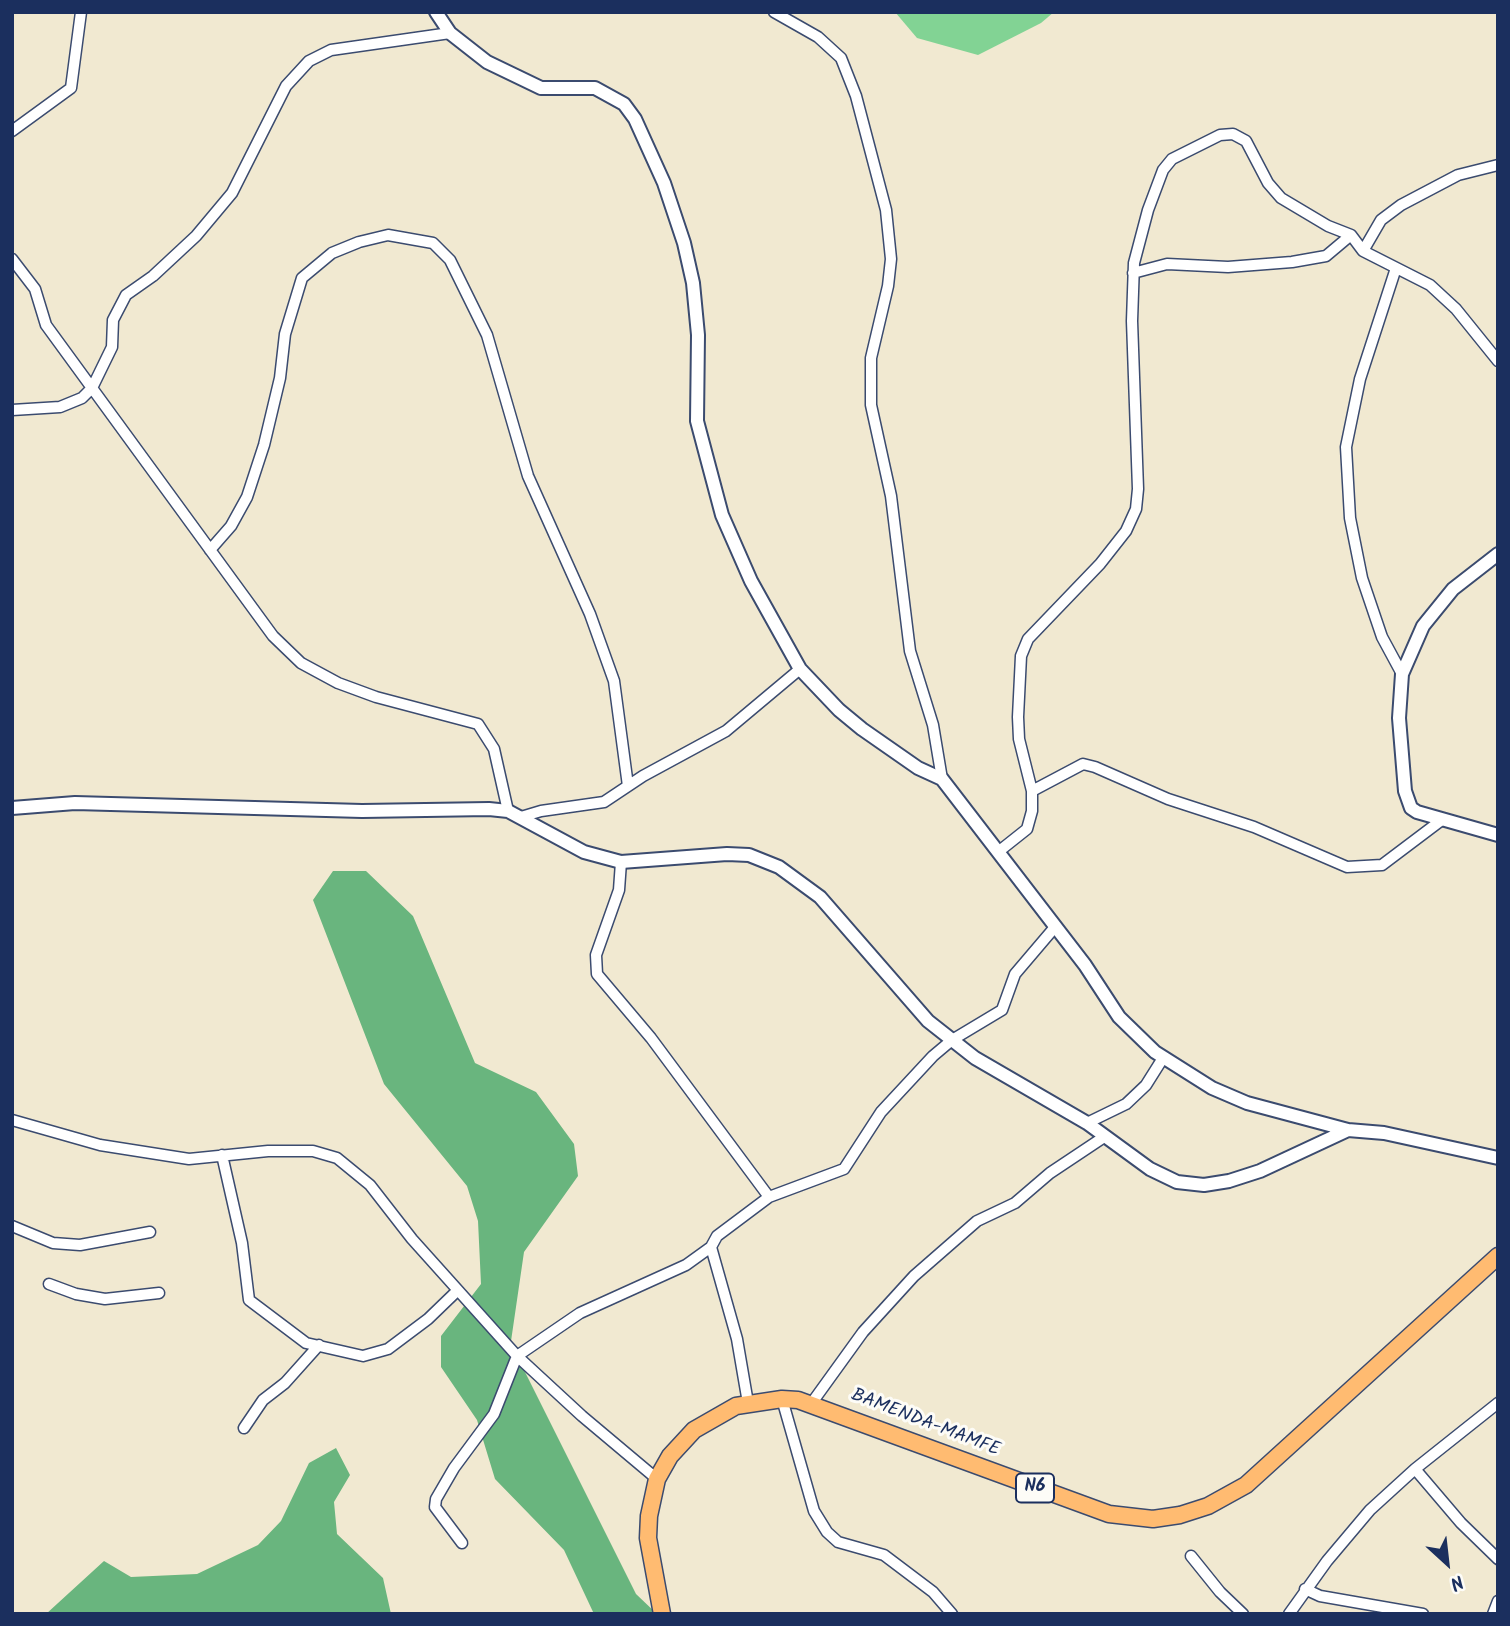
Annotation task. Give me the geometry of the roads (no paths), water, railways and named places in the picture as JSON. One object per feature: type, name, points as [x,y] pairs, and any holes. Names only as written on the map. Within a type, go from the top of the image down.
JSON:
[{"type":"highway","name":"BAMENDA-MAMFE","points":[[662,1614],[648,1538],[650,1506],[657,1479],[670,1456],[694,1430],[711,1418],[748,1403],[782,1399],[811,1404],[1109,1514],[1153,1519],[1180,1514],[1208,1506],[1247,1485],[1498,1255]]},
{"type":"street","points":[[12,131],[71,88],[81,12]]},
{"type":"street","points":[[436,12],[450,33],[487,62],[541,88],[595,88],[624,104],[635,119],[664,183],[684,243],[693,283],[698,335],[697,421],[722,515],[751,581],[800,668],[839,710],[862,729],[918,768],[942,779],[1055,927],[1119,1017],[1163,1058],[1212,1088],[1247,1102],[1348,1130],[1384,1133],[1496,1156]]},
{"type":"street","points":[[774,12],[818,37],[841,58],[856,96],[886,210],[891,259],[888,286],[871,358],[871,405],[891,496],[910,651],[933,725],[942,779]]},
{"type":"street","points":[[12,410],[60,407],[82,398],[92,388],[113,347],[113,320],[126,295],[153,276],[195,236],[232,193],[286,86],[309,61],[331,50],[450,33]]},
{"type":"street","points":[[998,852],[1027,830],[1032,811],[1032,791],[1019,739],[1021,656],[1028,639],[1100,564],[1126,531],[1136,509],[1133,273],[1140,235],[1163,170],[1172,159],[1220,135],[1233,134],[1246,141],[1268,183],[1281,198],[1328,226],[1351,236],[1363,251],[1430,285],[1456,309],[1498,361]]},
{"type":"street","points":[[1363,251],[1368,237],[1381,220],[1401,205],[1458,175],[1498,165]]},
{"type":"street","points":[[210,550],[231,526],[247,497],[264,445],[280,378],[287,324],[302,278],[332,253],[359,242],[388,235],[433,243],[450,260],[487,335],[528,476],[590,614],[614,681],[628,786]]},
{"type":"street","points":[[1133,273],[1167,264],[1228,267],[1292,262],[1326,256],[1351,236]]},
{"type":"street","points":[[12,259],[35,289],[46,325],[273,636],[301,663],[338,683],[376,697],[478,724],[494,749],[508,811]]},
{"type":"street","points":[[1396,268],[1360,379],[1346,447],[1350,518],[1362,578],[1382,637],[1402,674]]},
{"type":"street","points":[[1498,554],[1467,576],[1431,615],[1402,674],[1399,737],[1407,802],[1417,813],[1498,835]]},
{"type":"street","points":[[521,817],[541,811],[604,802],[726,732],[800,668]]},
{"type":"street","points":[[1032,791],[1083,764],[1168,799],[1254,827],[1348,867],[1382,865],[1443,819]]},
{"type":"street","points":[[12,808],[75,803],[349,811],[442,807],[508,811],[584,852],[621,862],[727,854],[749,855],[779,867],[831,907],[928,1021],[952,1040],[983,1063],[1087,1124],[1150,1169],[1177,1182],[1204,1185],[1260,1171],[1348,1130]]},
{"type":"street","points":[[621,862],[619,890],[596,955],[597,974],[651,1038],[769,1197]]},
{"type":"street","points":[[462,1543],[435,1507],[436,1499],[454,1468],[494,1413],[517,1356],[602,1301],[686,1265],[711,1247],[717,1236],[769,1197],[844,1169],[881,1112],[952,1040],[1002,1010],[1015,974],[1055,927]]},
{"type":"street","points":[[1087,1124],[1126,1104],[1146,1084],[1163,1058]]},
{"type":"street","points":[[12,1121],[100,1145],[189,1159],[268,1151],[313,1151],[337,1158],[370,1185],[457,1291],[517,1356],[582,1416],[657,1479]]},
{"type":"street","points":[[811,1404],[863,1332],[914,1276],[977,1221],[1015,1203],[1050,1173],[1104,1137]]},
{"type":"street","points":[[222,1156],[243,1244],[248,1300],[306,1343],[363,1356],[388,1349],[428,1319],[457,1291]]},
{"type":"street","points":[[12,1226],[53,1242],[80,1245],[150,1232]]},
{"type":"street","points":[[711,1247],[737,1339],[748,1403]]},
{"type":"street","points":[[49,1283],[76,1294],[105,1299],[159,1293]]},
{"type":"street","points":[[244,1428],[263,1400],[285,1383],[319,1345]]},
{"type":"street","points":[[782,1399],[814,1511],[827,1532],[838,1542],[884,1555],[933,1592],[953,1614]]},
{"type":"street","points":[[1289,1614],[1305,1589],[1361,1520],[1415,1469],[1498,1402]]},
{"type":"street","points":[[1415,1469],[1461,1523],[1498,1559]]},
{"type":"street","points":[[1191,1556],[1220,1592],[1243,1614]]},
{"type":"street","points":[[1305,1589],[1320,1596],[1423,1614]]},
{"type":"street","points":[[1493,1614],[1498,1601]]}]
